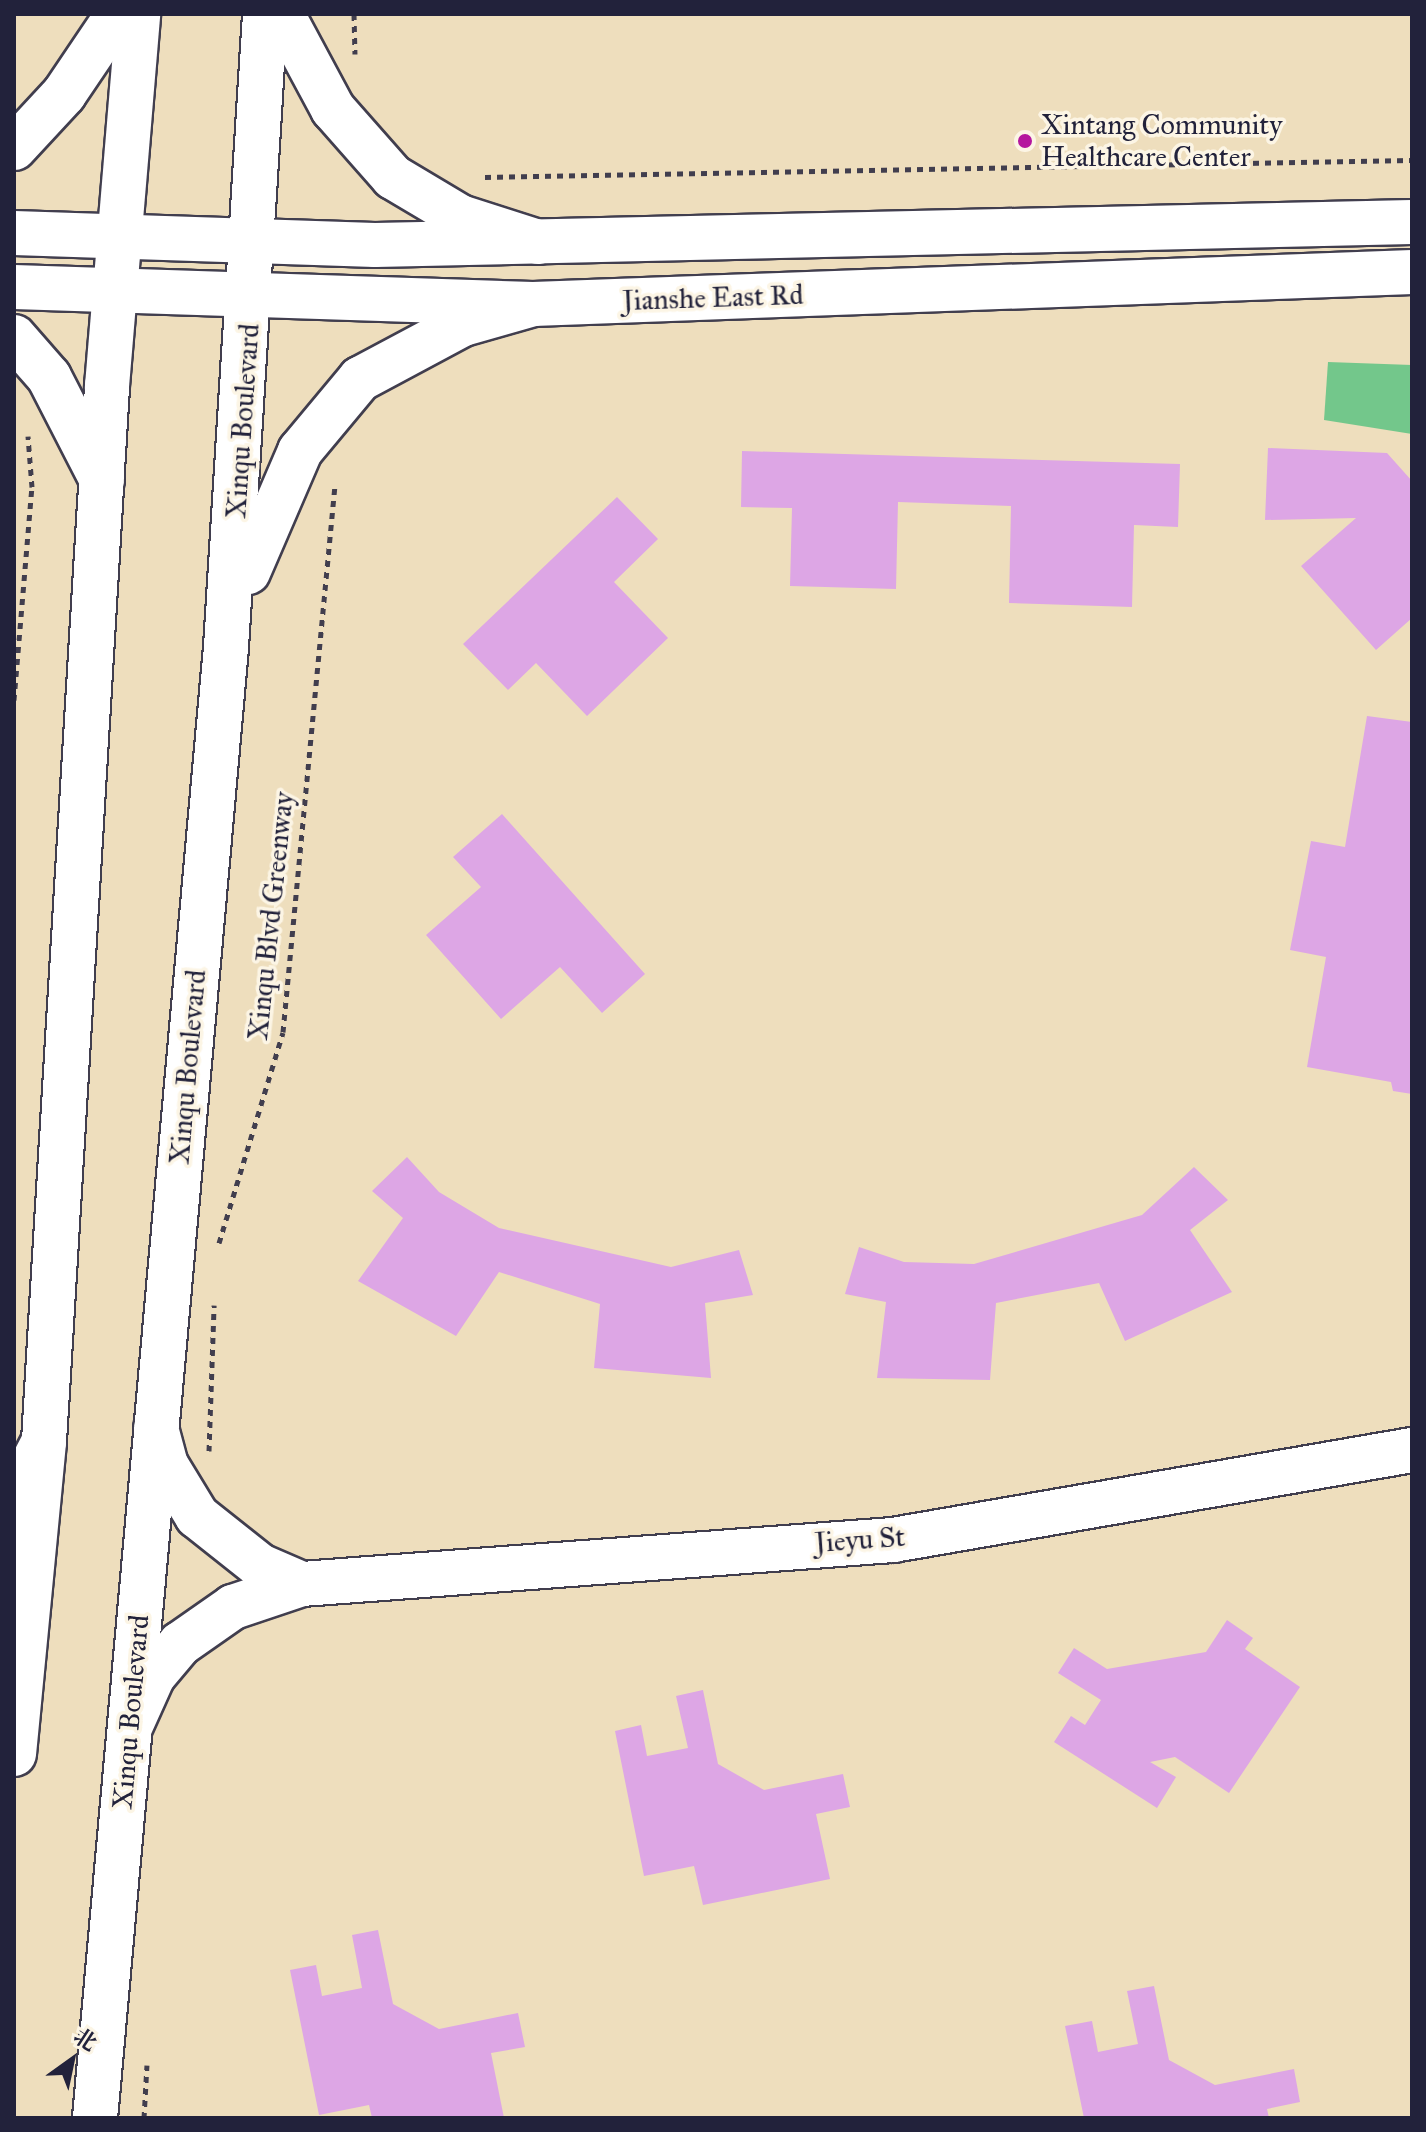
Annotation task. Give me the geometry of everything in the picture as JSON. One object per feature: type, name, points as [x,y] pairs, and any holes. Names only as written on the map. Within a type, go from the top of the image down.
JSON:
[{"type":"main road","points":[[14,148],[64,94],[118,14]]},
{"type":"main road","points":[[14,1743],[44,1441],[102,480],[138,14]]},
{"type":"main road","name":"Xinqu Boulevard","points":[[95,2118],[226,647],[254,242],[265,14]]},
{"type":"main road","points":[[282,14],[333,109],[393,177],[460,217],[538,242]]},
{"type":"main road","points":[[14,233],[254,242],[538,242],[1412,222]]},
{"type":"main road","name":"Jianshe East Rd","points":[[14,287],[250,298],[533,304],[1412,272]]},
{"type":"main road","points":[[226,647],[271,505],[336,402],[417,343],[533,304]]},
{"type":"main road","points":[[14,337],[49,377],[102,480]]},
{"type":"main road","points":[[156,1428],[166,1465],[197,1516],[260,1566],[302,1584]]},
{"type":"main road","points":[[14,1499],[44,1441]]},
{"type":"main road","name":"Jieyu St","points":[[302,1584],[893,1540],[1412,1450]]},
{"type":"main road","points":[[129,1734],[153,1676],[180,1644],[233,1607],[302,1584]]},
{"type":"path","points":[[479,176],[1412,160]]},
{"type":"path","points":[[14,700],[32,487],[27,425]]},
{"type":"path","name":"Xinqu Blvd Greenway","points":[[217,1252],[283,1032],[336,477]]},
{"type":"path","points":[[208,1463],[215,1297]]},
{"type":"path","points":[[144,2118],[147,2055]]},
{"type":"green space","points":[[1328,362],[1412,365],[1412,434],[1324,420]]},
{"type":"building","points":[[1268,448],[1387,453],[1412,481],[1412,618],[1376,650],[1301,566],[1356,518],[1265,520]]},
{"type":"building","points":[[742,451],[1180,464],[1178,527],[1134,525],[1132,607],[1009,603],[1011,506],[898,502],[896,589],[790,586],[792,508],[741,507]]},
{"type":"building","points":[[617,497],[658,539],[614,582],[668,638],[587,716],[536,663],[508,690],[463,644]]},
{"type":"building","points":[[1367,716],[1412,722],[1412,1094],[1393,1091],[1391,1082],[1307,1067],[1326,957],[1290,950],[1311,841],[1345,847]]},
{"type":"building","points":[[502,814],[645,974],[602,1013],[560,967],[501,1019],[426,935],[481,887],[453,857]]},
{"type":"building","points":[[407,1157],[439,1192],[499,1228],[671,1267],[739,1250],[753,1295],[705,1303],[711,1378],[594,1368],[600,1304],[499,1272],[456,1336],[358,1281],[403,1218],[372,1191]]},
{"type":"building","points":[[1194,1167],[1228,1200],[1190,1230],[1232,1292],[1125,1341],[1099,1283],[996,1303],[990,1380],[877,1378],[886,1302],[845,1294],[859,1247],[904,1262],[974,1264],[1142,1215]]},
{"type":"building","points":[[1227,1620],[1253,1638],[1245,1649],[1300,1687],[1229,1793],[1175,1757],[1150,1762],[1176,1777],[1157,1808],[1054,1742],[1071,1716],[1085,1725],[1101,1700],[1058,1673],[1074,1648],[1107,1669],[1206,1652]]},
{"type":"building","points":[[703,1690],[718,1764],[764,1790],[843,1774],[850,1807],[816,1814],[830,1879],[703,1905],[694,1866],[644,1876],[615,1731],[641,1725],[647,1756],[688,1748],[676,1696]]},
{"type":"building","points":[[378,1930],[393,2004],[439,2029],[518,2013],[525,2047],[491,2053],[504,2118],[372,2118],[369,2105],[319,2115],[290,1970],[316,1965],[322,1996],[362,1988],[352,1935]]},
{"type":"building","points":[[1154,1986],[1169,2060],[1215,2085],[1294,2069],[1300,2102],[1267,2109],[1269,2118],[1084,2118],[1065,2026],[1092,2021],[1098,2052],[1138,2044],[1127,1991]]},
{"type":"place","name":"Xintang Community Healthcare Center","points":[[1025,141]]}]
